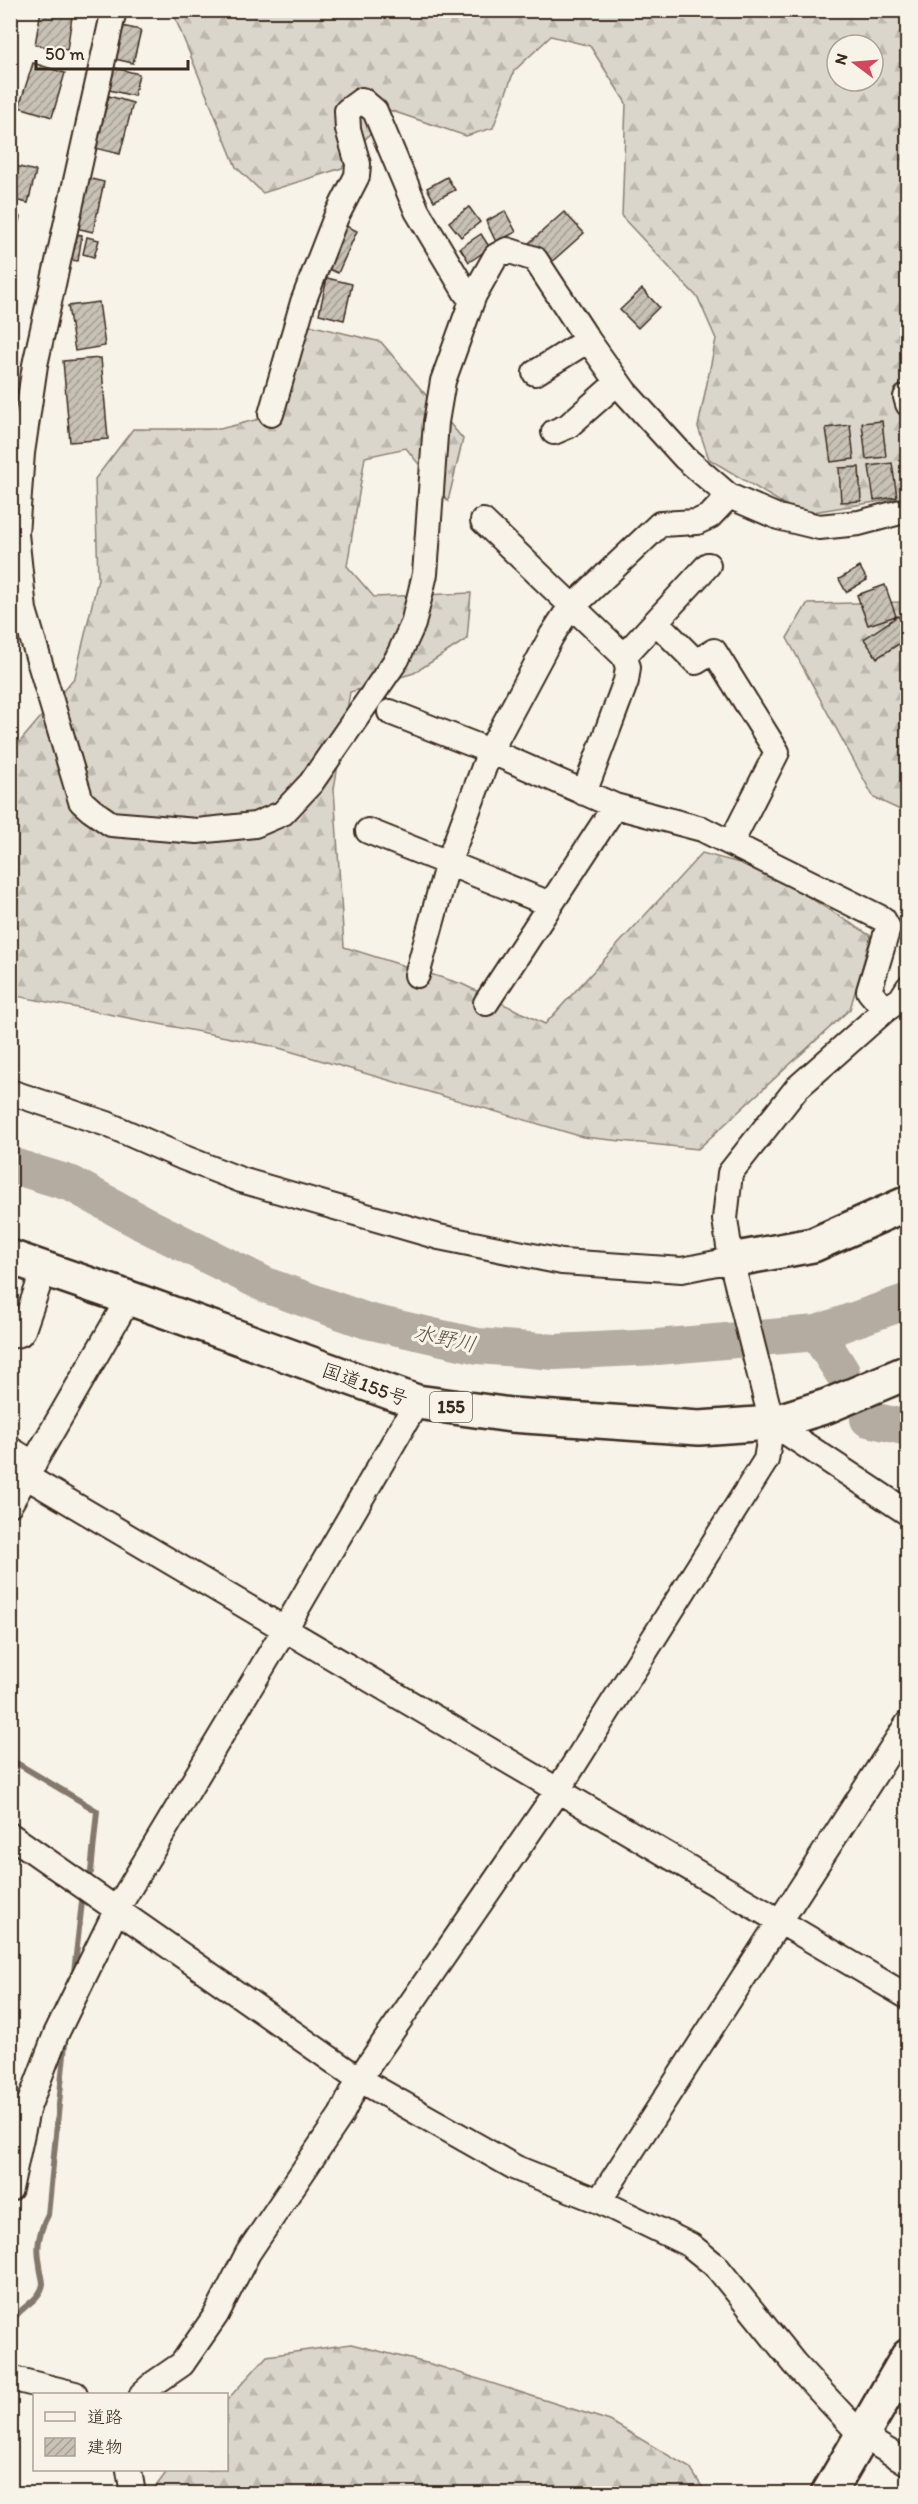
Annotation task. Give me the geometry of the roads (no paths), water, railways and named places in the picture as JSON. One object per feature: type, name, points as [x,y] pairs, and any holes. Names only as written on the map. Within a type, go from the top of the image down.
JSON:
[{"type":"main road","points":[[731,1260],[813,1245],[908,1203]]},
{"type":"main road","name":"国道155号","points":[[10,1257],[417,1402],[511,1415],[699,1428],[770,1412],[826,1406],[908,1372]]},
{"type":"main road","points":[[828,2493],[908,2356]]},
{"type":"street","points":[[114,10],[35,365],[22,453],[16,534],[24,610],[81,801],[111,824],[197,831],[255,825],[283,813],[311,783],[397,659],[412,624],[425,574],[436,422],[443,381],[474,295],[496,256],[507,250],[535,259],[618,382],[685,458],[729,496],[778,517],[819,527],[859,523],[908,510]]},
{"type":"street","points":[[271,414],[303,302],[336,217],[357,176],[358,164],[348,129],[347,111],[354,104],[362,100],[375,111],[417,211],[466,293],[474,295]]},
{"type":"street","points":[[535,374],[588,340]]},
{"type":"street","points":[[554,432],[568,426],[618,382]]},
{"type":"street","points":[[417,975],[448,863],[490,751],[552,635],[573,607],[660,524],[697,522],[710,516],[729,496]]},
{"type":"street","points":[[483,521],[624,656],[628,667],[626,681],[584,793]]},
{"type":"street","points":[[624,656],[708,565]]},
{"type":"street","points":[[656,622],[696,662],[714,651],[777,752],[731,843]]},
{"type":"street","points":[[390,712],[490,751],[615,806],[687,823],[883,918],[888,928],[869,991],[885,1010]]},
{"type":"street","points":[[486,1002],[615,806]]},
{"type":"street","points":[[368,831],[550,904]]},
{"type":"street","points":[[143,2393],[183,2364],[209,2325],[248,2253],[341,2115],[358,2079],[558,1790],[766,1460],[770,1412],[731,1260],[725,1219],[730,1173],[797,1088],[885,1010],[901,999],[908,988]]},
{"type":"street","points":[[10,1092],[106,1124],[241,1180],[439,1237],[562,1262],[682,1270],[731,1260]]},
{"type":"street","points":[[10,1336],[20,1334],[24,1330],[44,1269]]},
{"type":"street","points":[[10,1504],[129,1298]]},
{"type":"street","points":[[10,2189],[27,2110],[47,2056],[117,1909],[285,1629],[417,1402]]},
{"type":"street","points":[[770,1412],[908,1513]]},
{"type":"street","points":[[10,1449],[30,1471],[285,1629],[908,1997]]},
{"type":"street","points":[[598,2201],[908,1723]]},
{"type":"street","points":[[10,1835],[358,2079],[516,2168],[598,2201],[690,2245],[716,2266],[795,2364],[861,2435],[908,2463]]},
{"type":"street","points":[[10,2378],[71,2393]]},
{"type":"street","points":[[129,2471],[132,2493]]},
{"type":"waterway","name":"水野川","points":[[10,1165],[72,1184],[148,1226],[268,1286],[367,1321],[478,1346],[555,1352],[657,1347],[817,1333],[908,1301]]},
{"type":"waterway","points":[[817,1333],[842,1372]]},
{"type":"waterway","points":[[868,1419],[908,1428]]},
{"type":"waterway","points":[[10,1759],[97,1811],[91,1872]]},
{"type":"waterway","points":[[74,1972],[82,1902]]},
{"type":"waterway","points":[[10,2324],[13,2318],[38,2296],[43,2284],[38,2245],[40,2233],[48,2215],[65,2044]]}]
